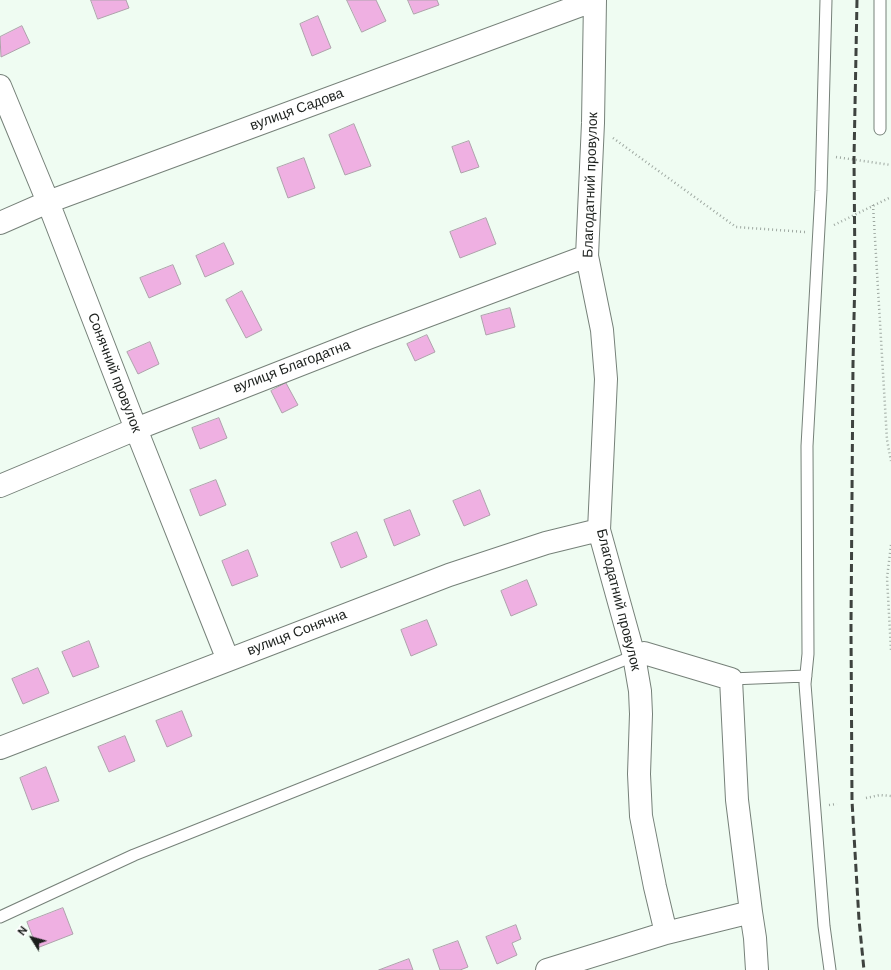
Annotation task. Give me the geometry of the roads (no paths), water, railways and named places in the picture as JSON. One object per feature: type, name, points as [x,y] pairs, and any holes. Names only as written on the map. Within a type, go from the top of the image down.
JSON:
[{"type":"street","name":"Благодатний провулок","points":[[595,0],[593,123],[587,256],[602,330],[606,379],[599,530],[634,656],[640,691],[641,714],[639,774],[641,816],[666,933]]},
{"type":"street","name":"вулиця Садова","points":[[0,223],[48,202],[595,0]]},
{"type":"street","name":"Сонячний провулок","points":[[0,86],[48,202],[228,660]]},
{"type":"street","name":"вулиця Благодатна","points":[[0,486],[136,429],[375,335],[587,256]]},
{"type":"street","name":"вулиця Сонячна","points":[[0,748],[448,575],[546,543],[599,530]]},
{"type":"street","points":[[634,656],[644,653],[731,679],[737,800],[751,912],[756,938],[757,970]]},
{"type":"street","points":[[547,970],[666,933],[751,912]]},
{"type":"lane","points":[[826,0],[819,233],[808,446],[808,654],[805,684],[824,919],[830,970]]},
{"type":"lane","points":[[880,0],[880,129]]},
{"type":"lane","points":[[0,917],[134,855],[634,656]]},
{"type":"lane","points":[[731,679],[806,676]]},
{"type":"railway","points":[[857,0],[854,159],[855,273],[851,626],[852,801],[859,920],[864,970]]}]
